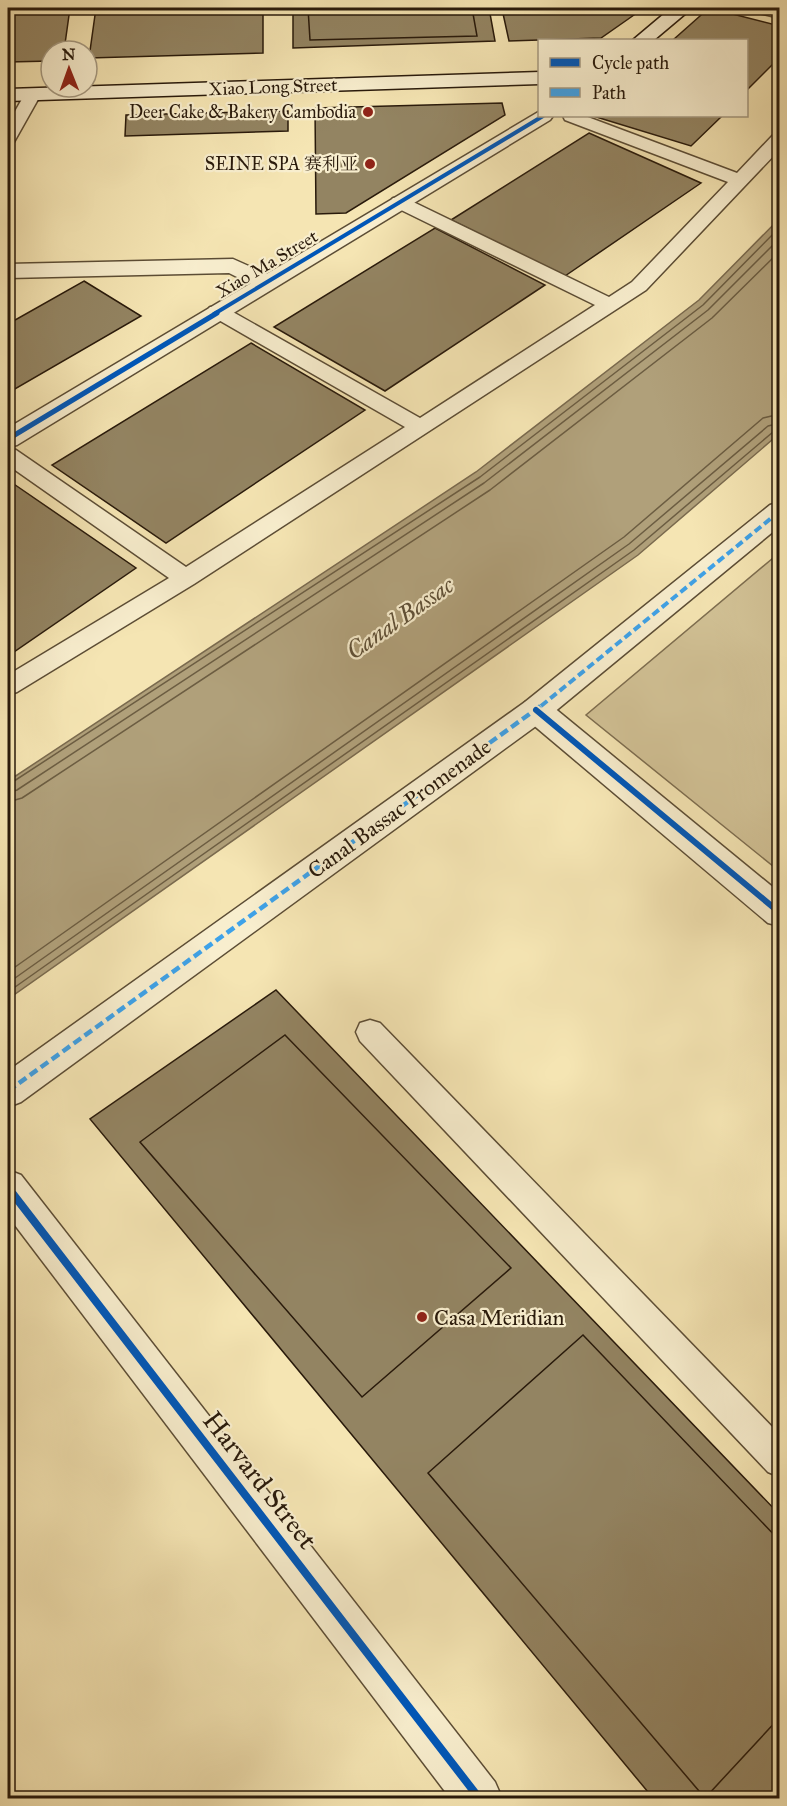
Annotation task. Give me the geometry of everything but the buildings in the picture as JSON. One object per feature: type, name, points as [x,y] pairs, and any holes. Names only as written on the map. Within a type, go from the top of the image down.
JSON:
[{"type":"street","points":[[644,39],[682,8]]},
{"type":"street","name":"Xiao Long Street","points":[[8,95],[538,78]]},
{"type":"street","name":"Xiao Ma Street","points":[[8,439],[541,117]]},
{"type":"street","points":[[8,271],[233,266],[265,282]]},
{"type":"street","name":"Canal Bassac Promenade","points":[[8,1091],[536,710],[780,511]]},
{"type":"street","points":[[536,710],[780,913]]},
{"type":"street","name":"Harvard Street","points":[[8,1187],[479,1798]]},
{"type":"lane","points":[[757,8],[780,13]]},
{"type":"lane","points":[[8,138],[33,94]]},
{"type":"lane","points":[[574,117],[739,180]]},
{"type":"lane","points":[[8,686],[186,578],[639,286],[780,138]]},
{"type":"lane","points":[[399,202],[610,305]]},
{"type":"lane","points":[[217,311],[422,428]]},
{"type":"lane","points":[[8,455],[186,578]]},
{"type":"lane","points":[[370,1032],[780,1460]]},
{"type":"shaded area","points":[[779,553],[779,871],[586,715]]},
{"type":"water","name":"Canal Bassac","points":[[779,219],[779,434],[638,555],[8,999],[8,781],[476,472],[699,300]]},
{"type":"marked path","points":[[8,1091],[536,710],[780,511]]},
{"type":"cycle path","points":[[8,439],[541,117]]},
{"type":"cycle path","points":[[536,710],[780,913]]},
{"type":"cycle path","points":[[8,1187],[479,1798]]},
{"type":"place","name":"Deer Cake & Bakery Cambodia","points":[[368,112]]},
{"type":"place","name":"SEINE SPA 赛利亚","points":[[370,164]]},
{"type":"place","name":"Casa Meridian","points":[[422,1317]]}]
